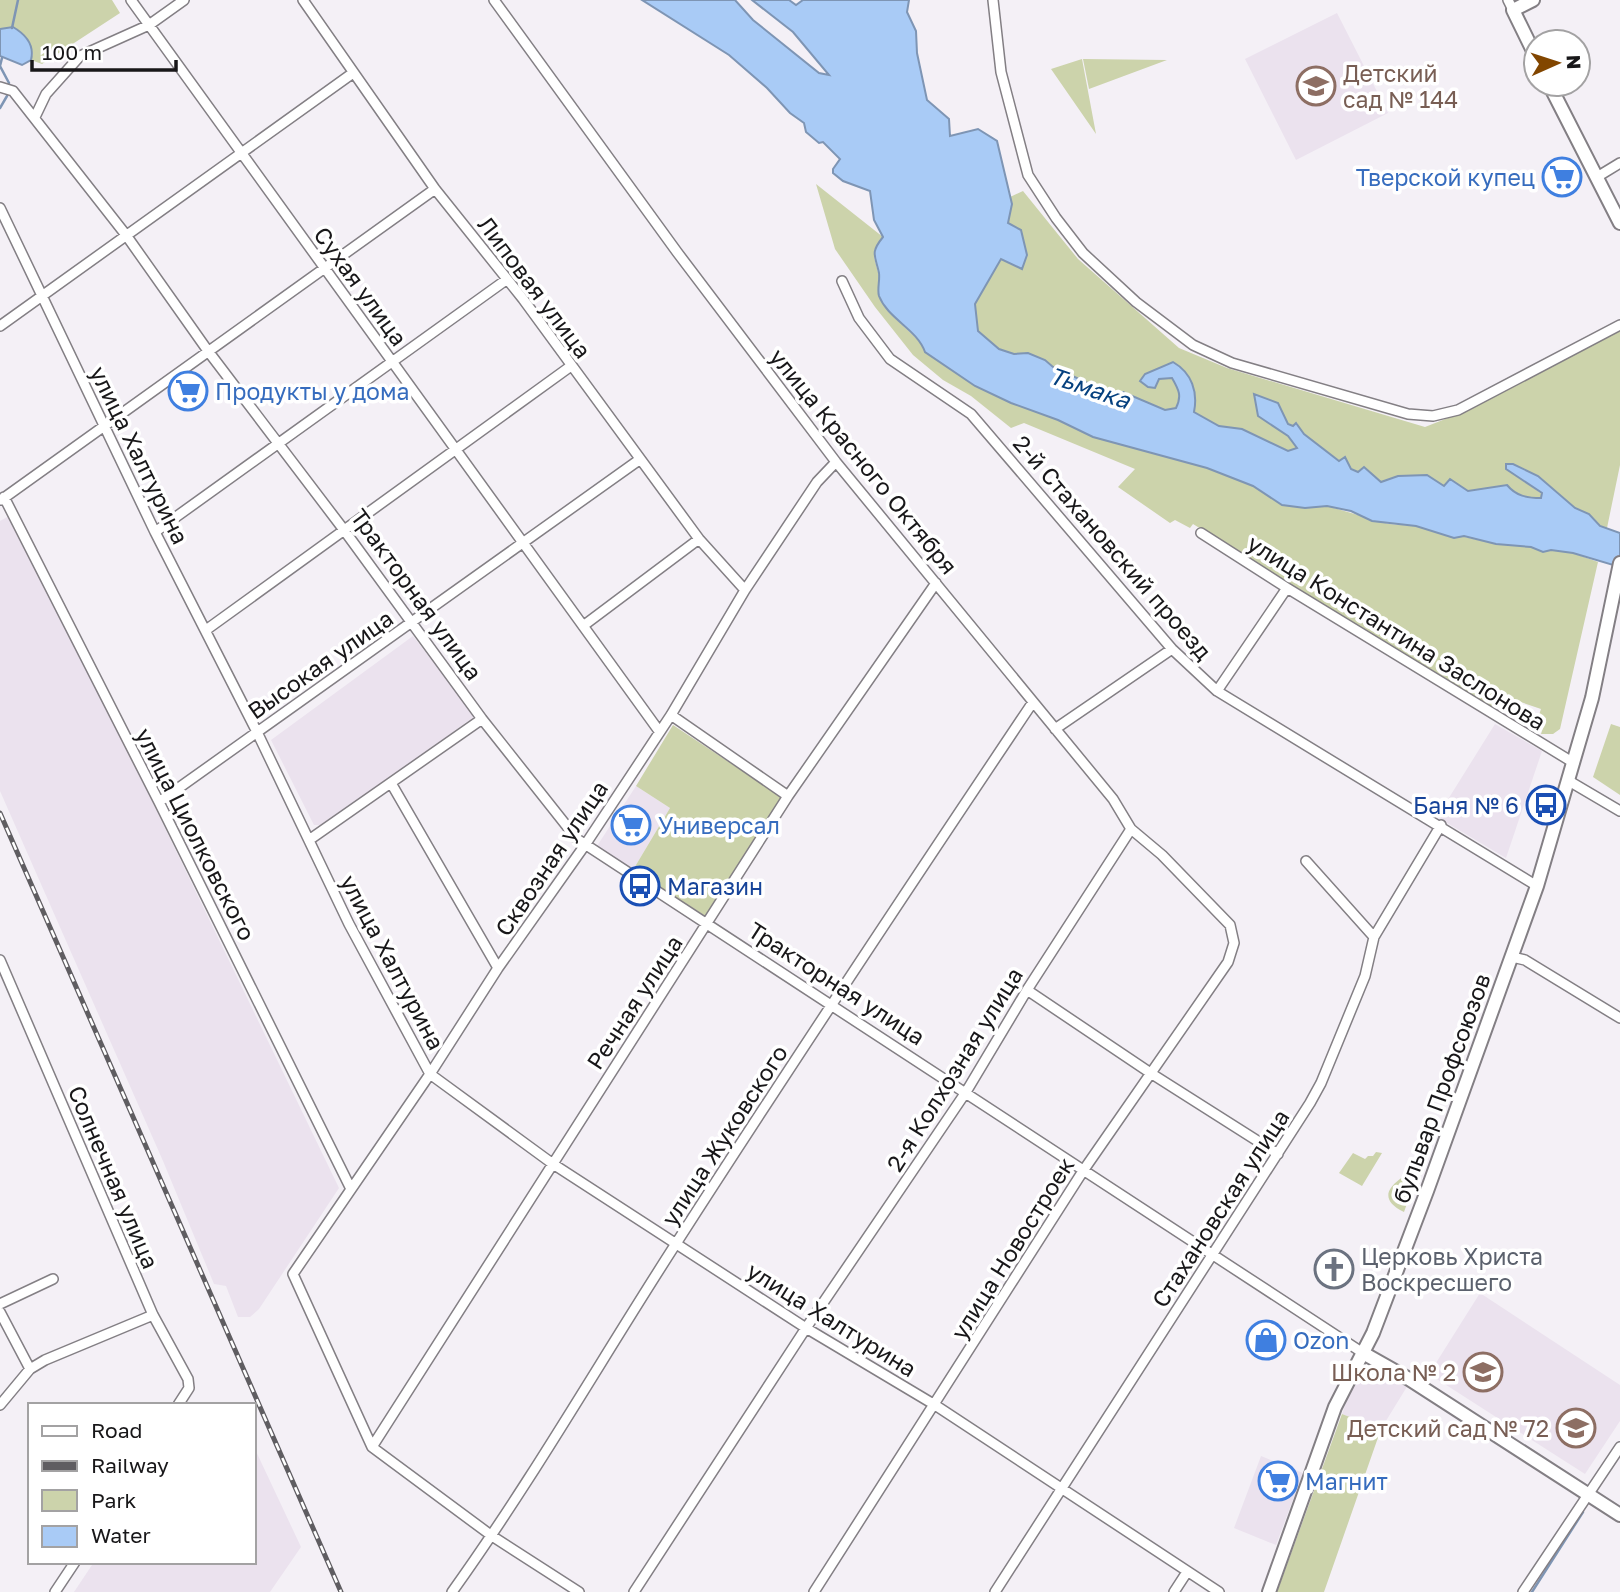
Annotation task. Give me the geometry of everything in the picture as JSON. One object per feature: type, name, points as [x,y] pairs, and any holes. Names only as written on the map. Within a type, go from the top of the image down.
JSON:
[{"type":"main road","points":[[1522,29],[1510,5],[1533,0]]},
{"type":"main road","points":[[1556,98],[1620,223]]},
{"type":"main road","name":"бульвар Профсоюзов","points":[[1269,1592],[1335,1407],[1373,1333],[1427,1191],[1537,886],[1592,698],[1620,563]]},
{"type":"main road","name":"Тракторная улица","points":[[1363,1353],[1409,1379],[1620,1516]]},
{"type":"street","name":"Сухая улица","points":[[131,0],[659,731]]},
{"type":"street","points":[[0,87],[13,90],[35,117],[46,94],[80,56],[149,25],[184,0]]},
{"type":"street","name":"Липовая улица","points":[[303,0],[435,189],[523,299],[699,539],[745,590]]},
{"type":"street","name":"улица Красного Октября","points":[[494,0],[677,252],[836,462],[1113,799],[1131,829],[1162,855],[1230,925]]},
{"type":"street","points":[[993,0],[1001,72],[1028,176],[1083,253],[1136,302],[1193,345],[1232,363],[1408,414],[1433,416],[1458,410],[1620,325]]},
{"type":"street","points":[[0,326],[354,73]]},
{"type":"street","name":"Тракторная улица","points":[[35,117],[126,235],[208,351],[344,530],[482,719],[577,839],[832,1003],[1083,1171],[1363,1353]]},
{"type":"street","points":[[1597,177],[1620,163]]},
{"type":"street","points":[[2,499],[435,189]]},
{"type":"street","name":"улица Халтурина","points":[[0,208],[155,532],[257,732],[349,924],[429,1074],[553,1164],[806,1328],[935,1405],[1219,1592]]},
{"type":"street","points":[[155,532],[506,280]]},
{"type":"street","name":"2-й Стахановский проезд","points":[[842,281],[859,318],[890,359],[971,414],[1172,649],[1217,691],[1441,825],[1537,886]]},
{"type":"street","points":[[205,630],[571,366]]},
{"type":"street","name":"Высокая улица","points":[[159,802],[639,460]]},
{"type":"street","name":"Сквозная улица","points":[[372,1447],[293,1274],[498,968],[585,845],[671,715],[745,590],[817,482],[836,462]]},
{"type":"street","name":"улица Циолковского","points":[[2,499],[159,802],[351,1189]]},
{"type":"street","name":"улица Константина Заслонова","points":[[1201,533],[1574,762]]},
{"type":"street","points":[[583,626],[699,539]]},
{"type":"street","name":"Речная улица","points":[[372,1447],[788,796],[936,583]]},
{"type":"street","points":[[1217,691],[1287,588]]},
{"type":"street","points":[[1055,729],[1172,649]]},
{"type":"street","name":"улица Жуковского","points":[[452,1592],[492,1536],[832,1003],[1033,702]]},
{"type":"street","points":[[671,715],[788,796]]},
{"type":"street","points":[[309,840],[482,719]]},
{"type":"street","points":[[1569,781],[1620,811]]},
{"type":"street","points":[[391,783],[498,968]]},
{"type":"street","name":"Стахановская улица","points":[[995,1592],[1214,1255],[1321,1083],[1365,976],[1374,937],[1441,825]]},
{"type":"street","name":"2-я Колхозная улица","points":[[634,1592],[806,1328],[966,1092],[1027,990],[1131,829]]},
{"type":"street","points":[[1306,861],[1374,937]]},
{"type":"street","name":"улица Новостроек","points":[[814,1592],[1083,1171],[1228,962],[1234,943],[1230,925]]},
{"type":"street","points":[[1512,957],[1525,960],[1620,1018]]},
{"type":"street","name":"Солнечная улица","points":[[0,960],[153,1315],[188,1379],[189,1388],[179,1403]]},
{"type":"street","points":[[1027,990],[1278,1154]]},
{"type":"street","points":[[0,1304],[53,1279]]},
{"type":"street","points":[[0,1312],[30,1369]]},
{"type":"street","points":[[1,1403],[30,1369],[153,1315]]},
{"type":"street","points":[[372,1447],[492,1536],[579,1592]]},
{"type":"street","points":[[1523,1592],[1620,1447]]},
{"type":"street","points":[[55,1592],[74,1564]]},
{"type":"street","points":[[1174,1592],[1187,1572]]},
{"type":"shaded area","name":"Детский сад № 144","points":[[1337,13],[1388,113],[1296,160],[1245,59]]},
{"type":"shaded area","points":[[11,515],[339,1188],[259,1309],[250,1317],[238,1317],[226,1286],[214,1284],[163,1161],[0,791],[0,521]]},
{"type":"shaded area","points":[[413,636],[475,716],[326,825],[314,825],[271,740]]},
{"type":"shaded area","points":[[1495,724],[1542,751],[1506,858],[1437,817]]},
{"type":"shaded area","points":[[636,786],[670,808],[633,870],[597,846]]},
{"type":"shaded area","points":[[1480,1293],[1620,1385],[1620,1421],[1585,1474],[1429,1374]]},
{"type":"shaded area","points":[[1376,1370],[1408,1385],[1381,1429],[1342,1414],[1355,1379],[1364,1372]]},
{"type":"shaded area","points":[[256,1451],[301,1547],[270,1592],[74,1592],[93,1564],[256,1564]]},
{"type":"shaded area","points":[[1261,1456],[1303,1473],[1276,1545],[1234,1528]]},
{"type":"green space","points":[[0,0],[112,0],[120,13],[42,64],[31,60],[33,53],[0,29]]},
{"type":"green space","points":[[1082,59],[1096,134],[1051,69]]},
{"type":"green space","points":[[1083,59],[1167,60],[1089,89]]},
{"type":"green space","points":[[816,184],[883,237],[875,248],[874,257],[879,276],[878,293],[894,317],[922,344],[1011,403],[1207,468],[1253,486],[1282,505],[1305,508],[1327,506],[1389,524],[1416,526],[1496,544],[1531,547],[1543,552],[1551,550],[1573,553],[1598,562],[1560,729],[1553,734],[1541,734],[1546,718],[1539,715],[1541,709],[1512,699],[1506,707],[1488,706],[1193,524],[1190,528],[1175,520],[1170,523],[1118,487],[1135,469],[1024,423],[1011,428],[971,396],[943,380],[913,355],[875,307],[835,249]]},
{"type":"green space","points":[[1023,191],[1078,259],[1179,348],[1227,368],[1425,427],[1458,414],[1620,331],[1620,465],[1607,528],[1600,526],[1589,514],[1575,508],[1538,476],[1506,469],[1542,494],[1541,498],[1522,496],[1507,485],[1468,491],[1450,480],[1444,486],[1398,476],[1381,482],[1364,467],[1358,472],[1351,469],[1303,434],[1297,423],[1294,427],[1288,424],[1254,395],[1258,416],[1288,436],[1297,448],[1288,451],[1242,429],[1219,426],[1194,412],[1192,384],[1180,366],[1173,362],[1166,366],[1159,379],[1172,378],[1179,400],[1176,408],[1165,410],[1123,392],[1109,393],[1028,353],[1014,354],[999,349],[978,331],[975,304],[1001,259],[1022,269],[1008,223],[1012,204],[1010,197]]},
{"type":"green space","points":[[1611,724],[1620,727],[1620,795],[1593,777]]},
{"type":"green space","points":[[673,725],[783,798],[707,917],[633,870],[670,808],[636,786]]},
{"type":"green space","points":[[1376,1152],[1382,1153],[1362,1186],[1339,1173],[1353,1153],[1365,1159]]},
{"type":"green space","points":[[1420,1167],[1404,1212],[1394,1206],[1389,1199],[1389,1193],[1397,1181]]},
{"type":"green space","points":[[1342,1414],[1381,1429],[1324,1592],[1277,1592]]},
{"type":"water","name":"Тьмака","points":[[642,0],[735,0],[753,20],[819,73],[829,75],[793,32],[752,0],[789,0],[796,5],[803,0],[909,0],[907,12],[916,31],[917,53],[927,100],[949,119],[950,136],[978,129],[997,141],[1012,204],[1008,223],[1021,230],[1027,255],[1022,269],[1001,259],[975,304],[978,331],[999,349],[1014,354],[1028,353],[1109,393],[1123,392],[1165,410],[1176,408],[1179,400],[1172,378],[1159,379],[1155,388],[1140,381],[1145,374],[1173,362],[1180,366],[1192,384],[1194,412],[1219,426],[1242,429],[1288,451],[1297,448],[1288,436],[1258,416],[1254,394],[1278,403],[1288,424],[1293,426],[1296,423],[1304,434],[1339,461],[1345,457],[1351,469],[1358,472],[1364,467],[1381,482],[1398,476],[1427,475],[1444,486],[1450,479],[1468,491],[1507,485],[1522,496],[1541,498],[1542,493],[1506,469],[1506,464],[1513,464],[1538,476],[1575,508],[1589,514],[1600,526],[1620,533],[1620,567],[1573,553],[1551,550],[1543,552],[1531,547],[1496,544],[1464,536],[1454,538],[1416,526],[1372,521],[1351,511],[1327,506],[1305,508],[1282,505],[1253,486],[1207,468],[1093,437],[975,386],[925,352],[916,337],[883,304],[878,293],[879,273],[875,254],[883,237],[874,220],[870,191],[843,181],[833,173],[840,159],[823,142],[819,143],[806,132],[804,123],[729,55]]},
{"type":"water","points":[[13,27],[25,36],[32,49],[31,60],[22,65],[0,56],[0,29]]},
{"type":"waterway","points":[[12,28],[18,0]]},
{"type":"waterway","points":[[2,58],[0,66],[9,83]]},
{"type":"waterway","points":[[0,108],[7,96]]},
{"type":"waterway","points":[[1532,1592],[1583,1512]]},
{"type":"railway","points":[[0,813],[341,1592]]},
{"type":"place","name":"Детский сад № 144","points":[[1316,86]]},
{"type":"place","name":"Тверской купец","points":[[1562,177]]},
{"type":"place","name":"Продукты у дома","points":[[188,391]]},
{"type":"place","name":"Баня № 6","points":[[1546,805]]},
{"type":"place","name":"Универсал","points":[[631,825]]},
{"type":"place","name":"Магазин","points":[[640,886]]},
{"type":"place","name":"Церковь Христа Воскресшего","points":[[1334,1269]]},
{"type":"place","name":"Ozon","points":[[1266,1340]]},
{"type":"place","name":"Школа № 2","points":[[1483,1372]]},
{"type":"place","name":"Детский сад № 72","points":[[1576,1428]]},
{"type":"place","name":"Магнит","points":[[1278,1481]]}]
